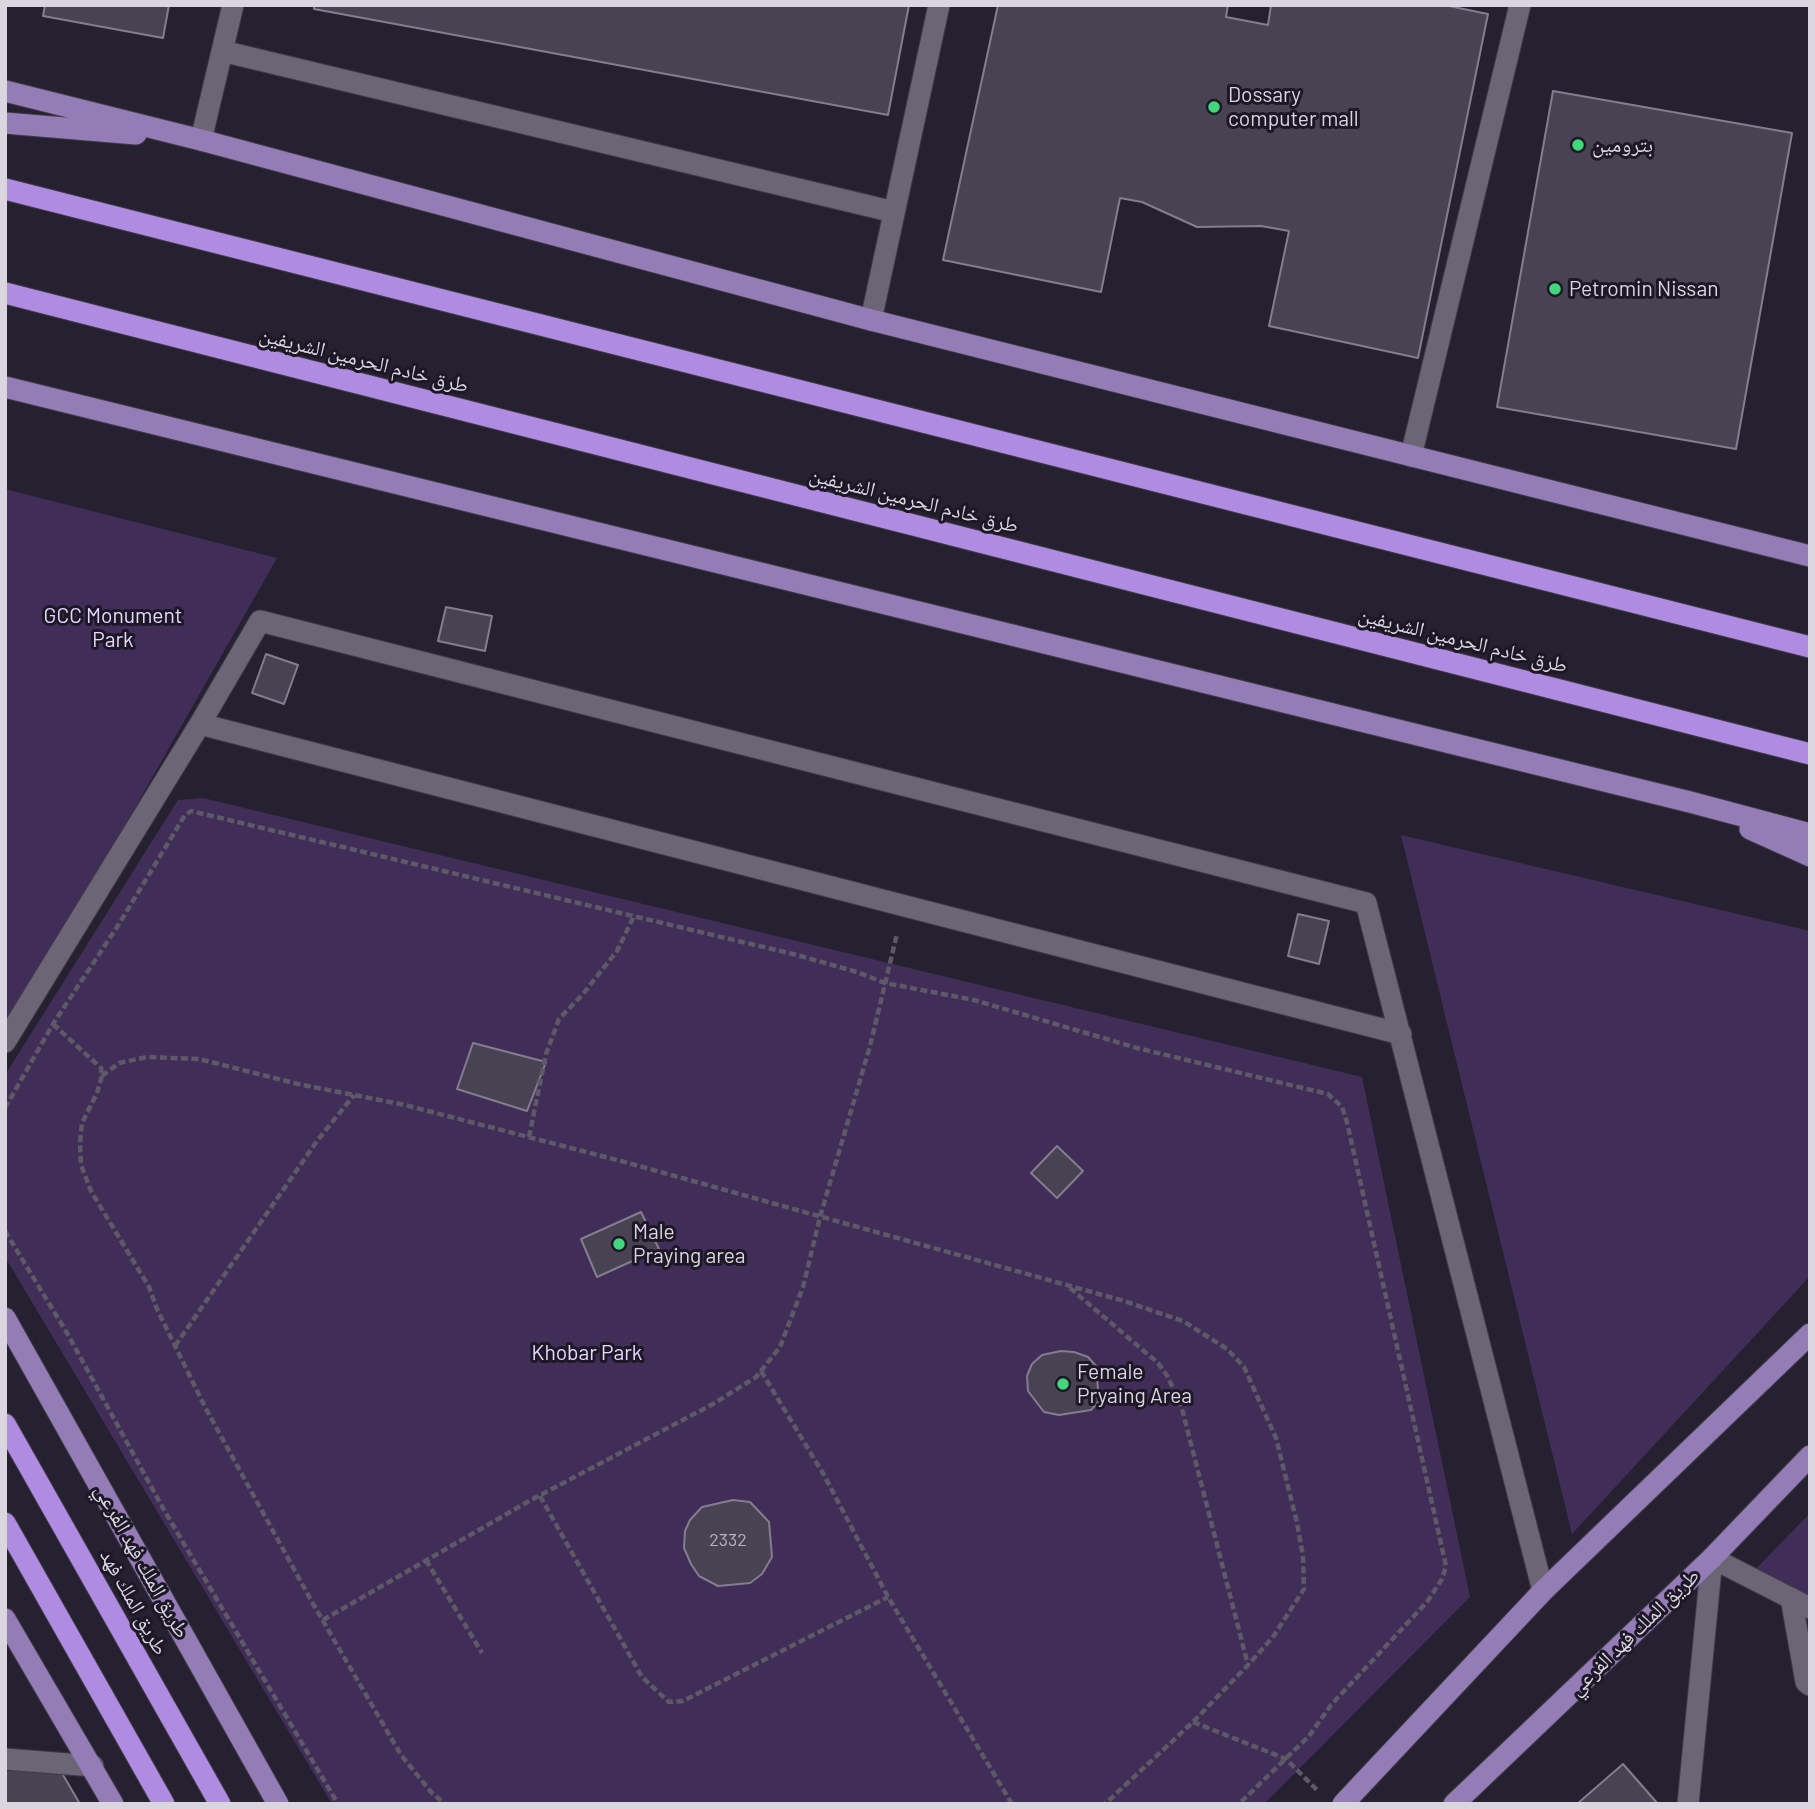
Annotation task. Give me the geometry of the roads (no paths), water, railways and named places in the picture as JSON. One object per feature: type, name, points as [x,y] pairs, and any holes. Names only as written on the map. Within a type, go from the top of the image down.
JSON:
[{"type":"highway","points":[[5,189],[1810,647]]},
{"type":"highway","name":"طرق خادم الحرمين الشريفين","points":[[5,293],[1810,754]]},
{"type":"highway","name":"طريق الملك فهد","points":[[5,1424],[220,1804]]},
{"type":"highway","points":[[5,1523],[164,1804]]},
{"type":"main road","points":[[5,90],[871,320],[1810,556]]},
{"type":"main road","points":[[5,123],[201,140]]},
{"type":"main road","points":[[5,387],[1690,802],[1810,834]]},
{"type":"main road","points":[[5,400],[75,404]]},
{"type":"main road","points":[[1690,802],[1810,856]]},
{"type":"main road","name":"طريق الملك فهد الفرعي","points":[[5,1318],[278,1804]]},
{"type":"main road","points":[[1343,1804],[1543,1591],[1810,1334]]},
{"type":"main road","name":"طريق الملك فهد الفرعي","points":[[1454,1804],[1712,1558],[1810,1456]]},
{"type":"main road","points":[[5,1619],[113,1804]]},
{"type":"main road","points":[[266,1780],[284,1804]]},
{"type":"street","points":[[201,140],[233,5]]},
{"type":"street","points":[[871,320],[939,5]]},
{"type":"street","points":[[1411,456],[1520,5]]},
{"type":"street","points":[[222,51],[894,212]]},
{"type":"street","points":[[5,1042],[260,621],[1366,903],[1543,1591]]},
{"type":"street","points":[[200,724],[1401,1034]]},
{"type":"street","points":[[1688,1804],[1712,1558],[1800,1603],[1805,1682],[1810,1685]]},
{"type":"street","points":[[5,1759],[93,1766]]},
{"type":"place","name":"Dossary computer mall","points":[[1214,107]]},
{"type":"place","name":"بترومين","points":[[1578,145]]},
{"type":"place","name":"Petromin Nissan","points":[[1555,289]]},
{"type":"place","name":"Male Praying area","points":[[619,1244]]},
{"type":"place","name":"Female Pryaing Area","points":[[1063,1384]]},
{"type":"park label","name":"GCC Monument Park","points":[[113,628]]},
{"type":"park label","name":"Khobar Park","points":[[587,1353]]}]
